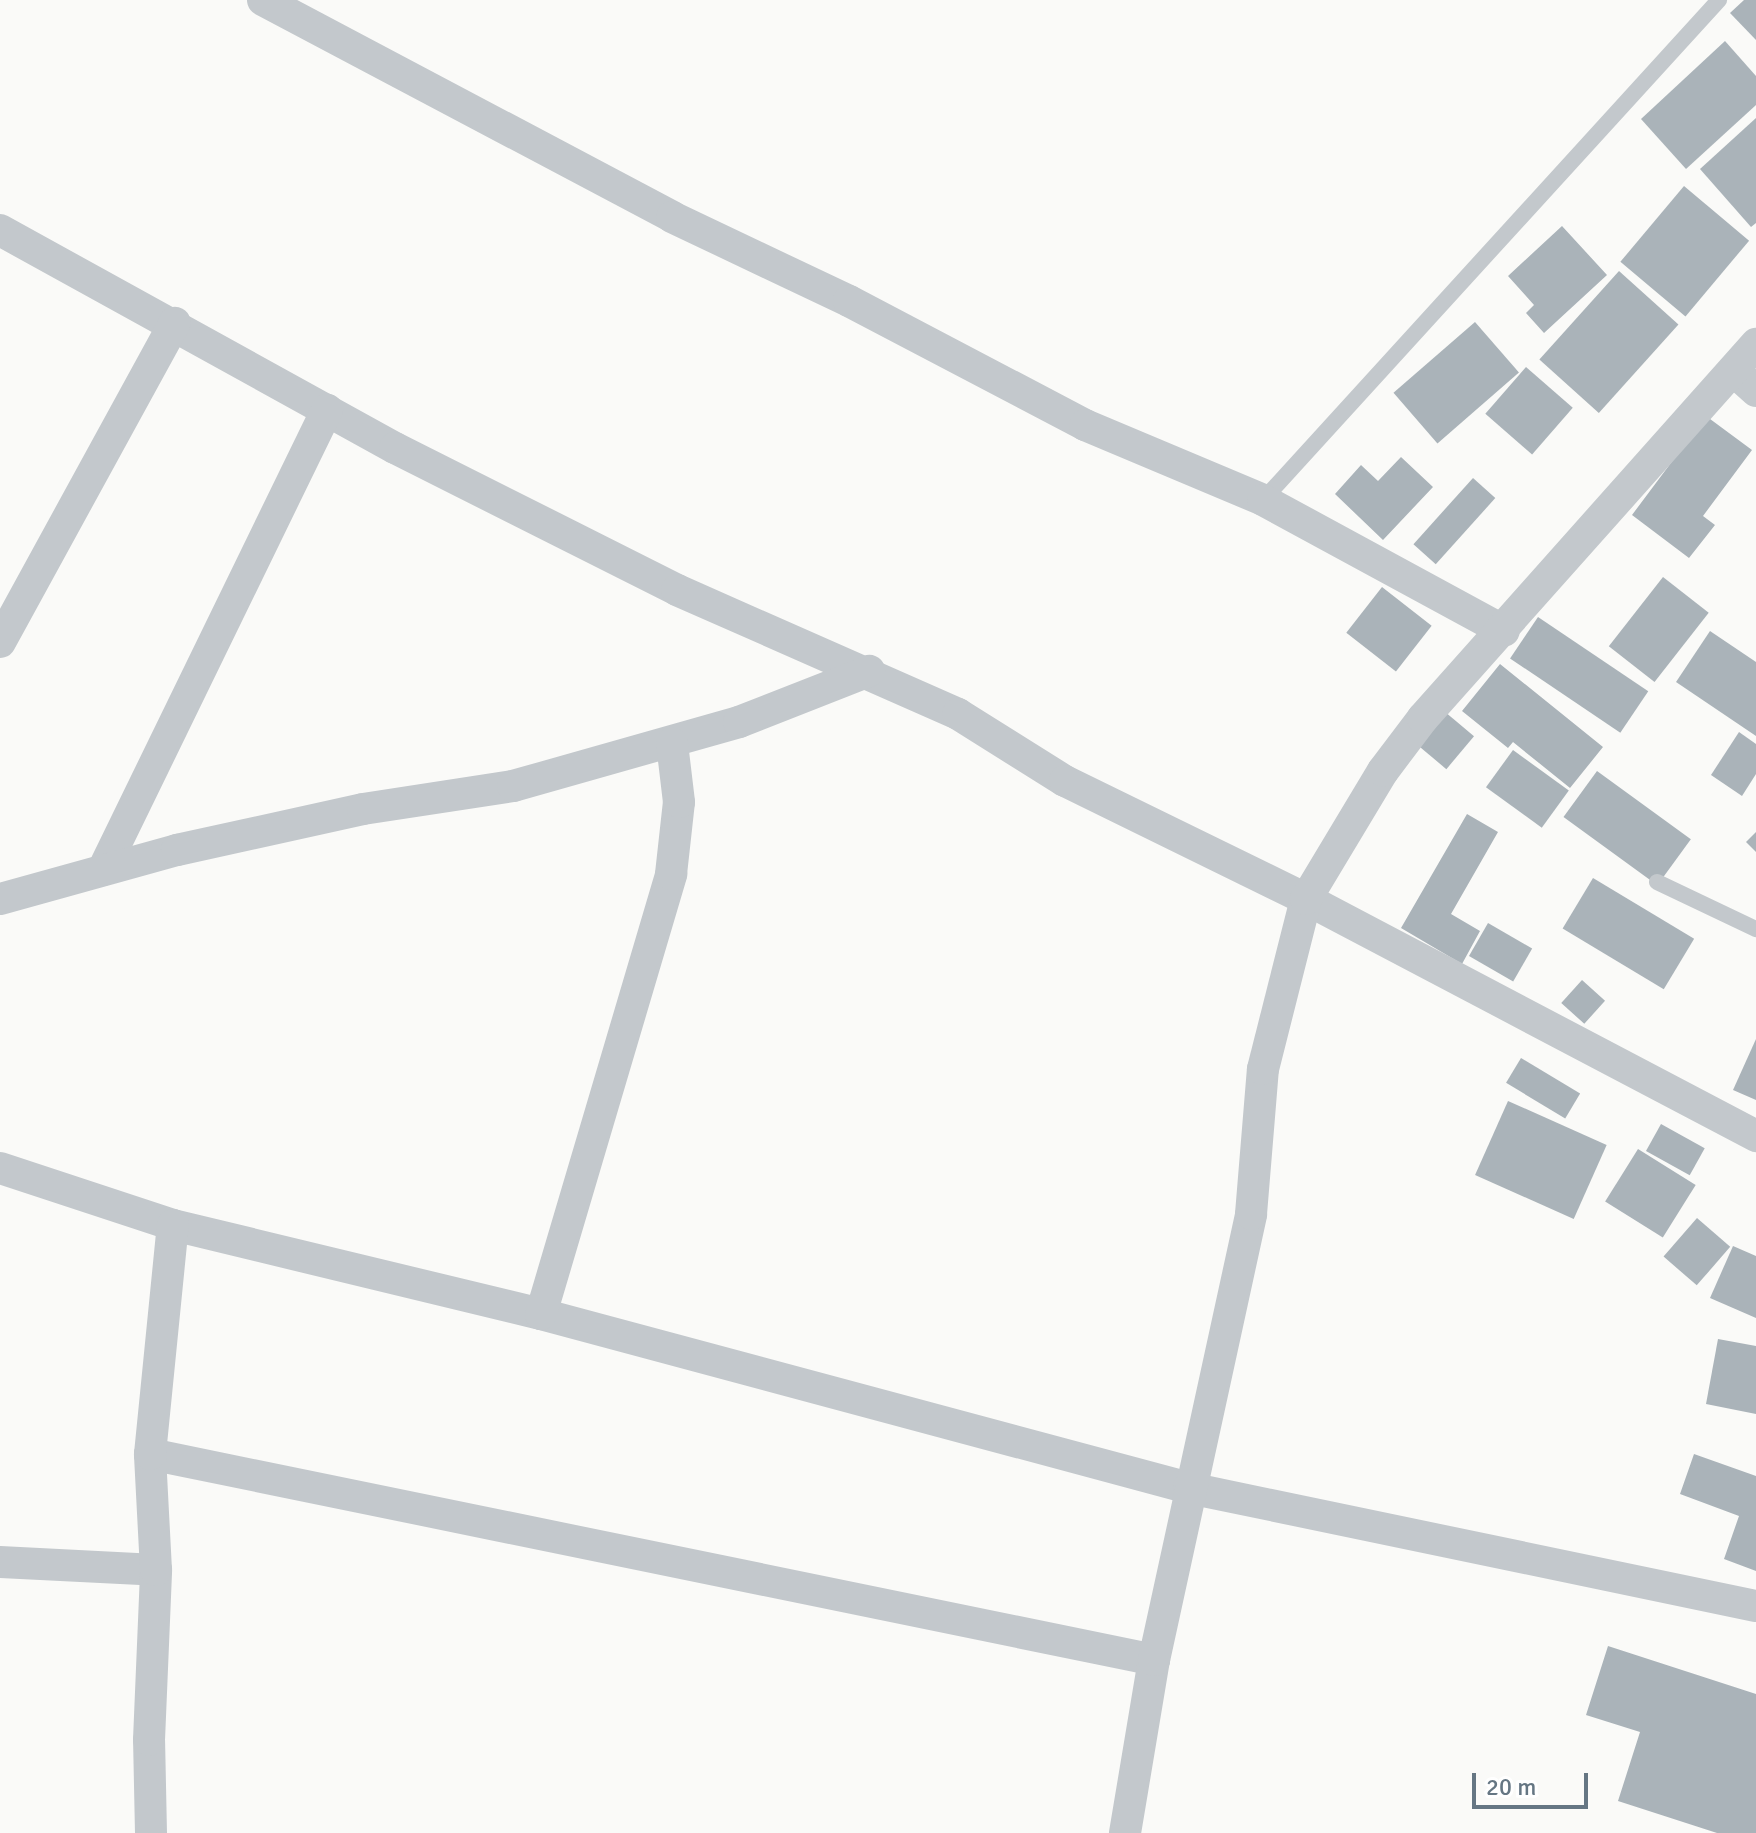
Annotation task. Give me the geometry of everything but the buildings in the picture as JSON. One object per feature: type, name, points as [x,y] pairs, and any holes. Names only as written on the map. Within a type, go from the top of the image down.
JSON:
[{"type":"street","points":[[263,0],[672,217],[849,301],[1085,425],[1263,500],[1504,631]]},
{"type":"street","points":[[0,230],[175,323],[327,410],[677,590],[869,671],[958,714],[1065,781],[1176,839],[1306,899],[1756,1136]]},
{"type":"street","points":[[0,642],[175,323]]},
{"type":"street","points":[[1125,1833],[1154,1660],[1189,1488],[1251,1214],[1263,1069],[1306,899],[1383,771],[1423,718],[1745,381],[1756,344]]},
{"type":"street","points":[[103,870],[327,410]]},
{"type":"street","points":[[0,899],[103,870],[363,809],[513,786],[672,743],[869,671]]},
{"type":"street","points":[[541,1314],[671,874],[679,802],[672,743]]},
{"type":"street","points":[[0,1168],[173,1225],[541,1314],[1189,1488],[1756,1606]]},
{"type":"street","points":[[151,1833],[156,1570],[150,1454],[173,1225]]},
{"type":"street","points":[[150,1454],[1154,1660]]},
{"type":"street","points":[[0,1562],[156,1570]]},
{"type":"lane","points":[[1263,500],[1719,0]]},
{"type":"lane","points":[[1657,882],[1756,929]]}]
